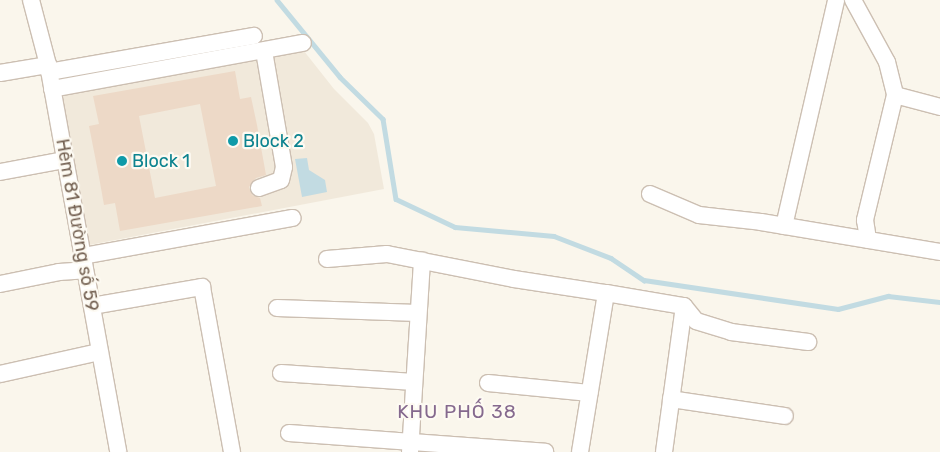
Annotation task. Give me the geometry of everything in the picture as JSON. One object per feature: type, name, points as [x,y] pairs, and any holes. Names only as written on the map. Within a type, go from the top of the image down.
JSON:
[{"type":"street","name":"Hẻm 81 Đường số 59","points":[[31,0],[49,68],[118,452]]},
{"type":"street","points":[[784,226],[836,0]]},
{"type":"street","points":[[853,0],[887,62],[895,95],[865,220],[868,240]]},
{"type":"street","points":[[0,73],[49,68],[254,36]]},
{"type":"street","points":[[52,89],[303,43]]},
{"type":"street","points":[[259,188],[268,187],[281,180],[284,167],[264,51]]},
{"type":"street","points":[[895,95],[940,107]]},
{"type":"street","points":[[0,172],[65,160]]},
{"type":"street","points":[[650,194],[699,216],[784,226],[940,252]]},
{"type":"street","points":[[0,284],[59,272],[84,263],[294,218]]},
{"type":"street","points":[[327,259],[387,254],[422,260],[514,279],[684,306],[696,321],[731,332],[808,342]]},
{"type":"street","points":[[410,447],[422,260]]},
{"type":"street","points":[[92,306],[202,288],[232,452]]},
{"type":"street","points":[[580,452],[606,293]]},
{"type":"street","points":[[664,452],[684,306]]},
{"type":"street","points":[[277,308],[418,313]]},
{"type":"street","points":[[0,374],[99,352]]},
{"type":"street","points":[[281,373],[414,382]]},
{"type":"street","points":[[488,383],[590,393]]},
{"type":"street","points":[[671,399],[785,416]]},
{"type":"street","points":[[290,433],[410,447],[545,452]]},
{"type":"shaded area","points":[[300,46],[334,89],[368,123],[374,134],[384,189],[89,245],[59,90]]},
{"type":"water","points":[[307,158],[309,170],[325,180],[327,192],[302,197],[295,159]]},
{"type":"building","points":[[235,71],[240,99],[251,97],[257,125],[266,175],[256,178],[249,187],[252,195],[260,198],[262,206],[120,231],[115,203],[104,205],[89,126],[99,124],[93,96]],"holes":[[[200,104],[216,186],[155,198],[139,116]]]},
{"type":"waterway","points":[[277,0],[340,77],[383,119],[396,199],[455,227],[554,236],[611,258],[644,280],[838,309],[888,296],[940,302]]},
{"type":"place","name":"Block 2","points":[[233,141]]},
{"type":"place","name":"Block 1","points":[[122,161]]},
{"type":"district","name":"KHU PHỐ 38","points":[[457,412]]}]
